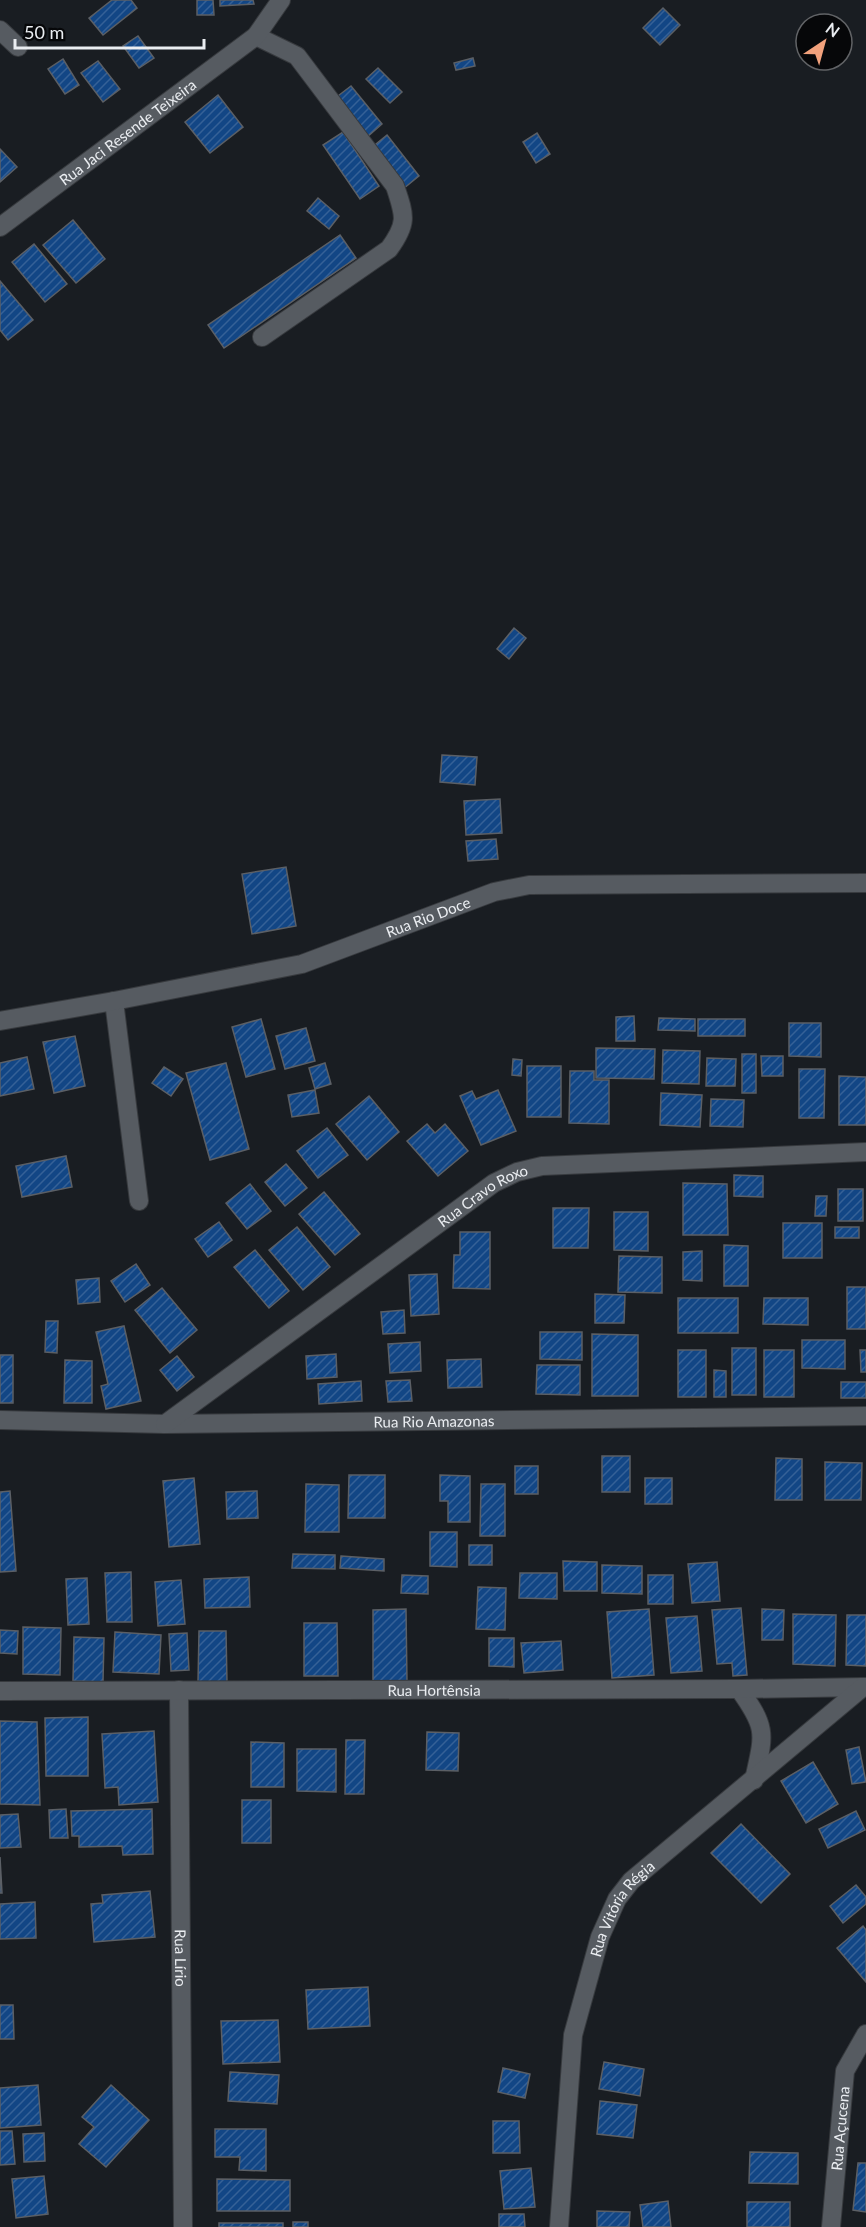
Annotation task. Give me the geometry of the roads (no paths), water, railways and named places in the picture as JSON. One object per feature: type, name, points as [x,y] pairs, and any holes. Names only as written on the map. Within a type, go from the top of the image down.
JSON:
[{"type":"street","name":"Rua Jaci Resende Teixeira","points":[[0,227],[256,36],[281,0]]},
{"type":"street","points":[[0,30],[18,47]]},
{"type":"street","points":[[256,36],[297,56],[395,186],[403,211],[402,231],[389,249],[262,337]]},
{"type":"street","name":"Rua Rio Doce","points":[[0,1021],[302,964],[494,892],[528,885],[866,883]]},
{"type":"street","points":[[114,1001],[140,1200]]},
{"type":"street","name":"Rua Cravo Roxo","points":[[165,1424],[494,1183],[517,1172],[542,1166],[866,1152]]},
{"type":"street","name":"Rua Rio Amazonas","points":[[0,1420],[165,1424],[866,1416]]},
{"type":"street","name":"Rua Hortênsia","points":[[0,1691],[865,1687]]},
{"type":"street","name":"Rua Vitória Régia","points":[[559,2227],[573,2035],[600,1937],[617,1899],[631,1881],[865,1687]]},
{"type":"street","points":[[740,1689],[757,1714],[763,1738],[754,1779]]},
{"type":"street","name":"Rua Lírio","points":[[179,1690],[183,2227]]},
{"type":"street","name":"Rua Açucena","points":[[831,2227],[845,2071],[866,2034]]}]
